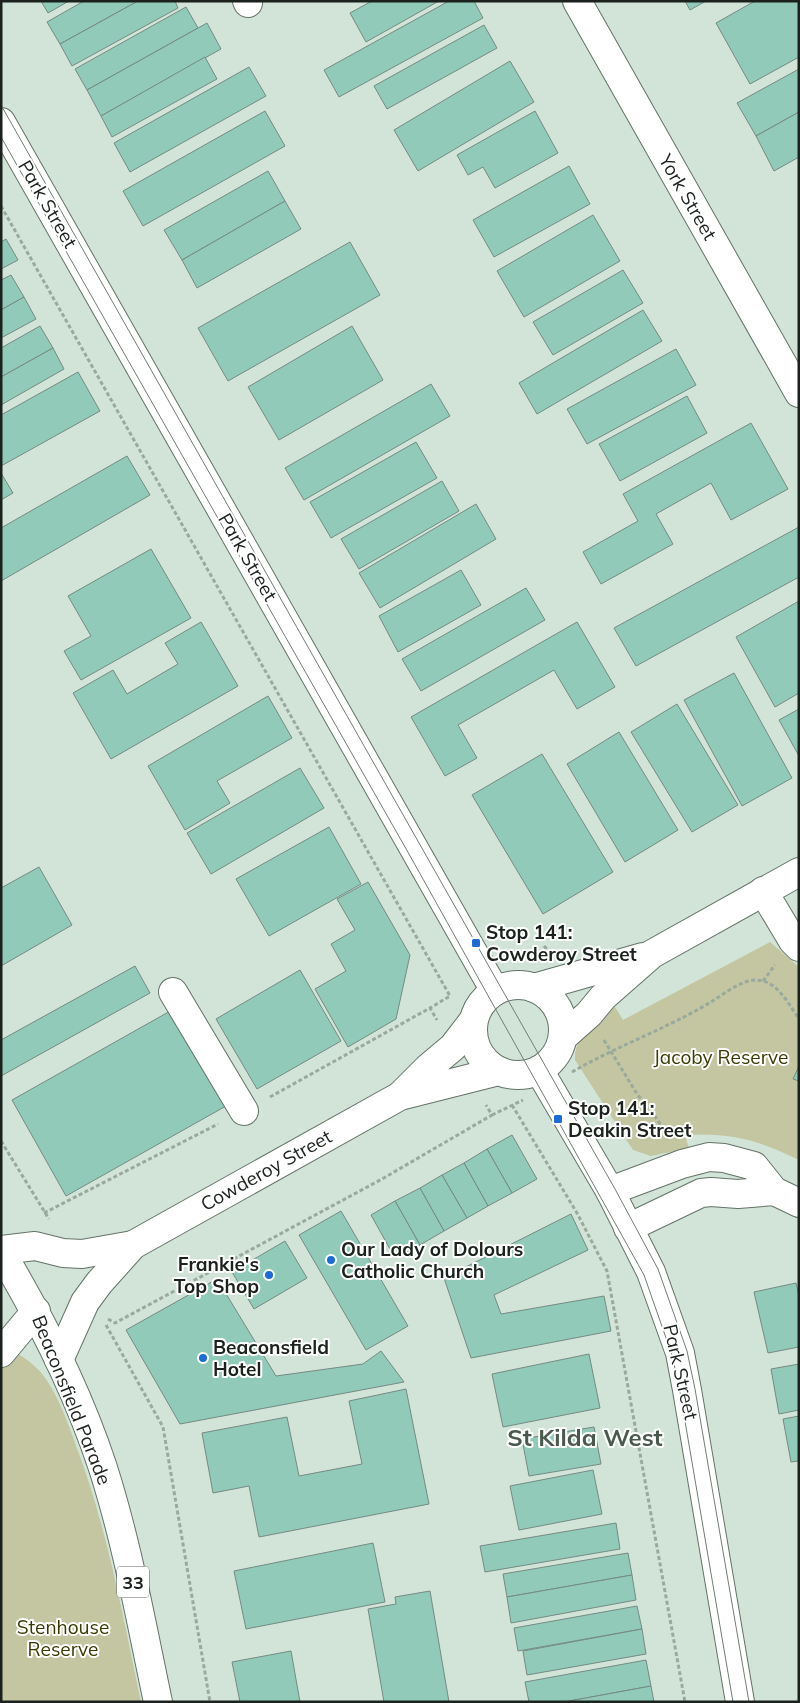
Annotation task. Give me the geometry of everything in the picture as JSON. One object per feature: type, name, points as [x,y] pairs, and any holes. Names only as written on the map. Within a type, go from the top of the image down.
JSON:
[{"type":"street","name":"York Street","points":[[577,1],[799,393]]},
{"type":"street","name":"Park Street","points":[[1,122],[494,991]]},
{"type":"street","points":[[563,1037],[589,1014],[603,997],[652,954],[799,872]]},
{"type":"street","points":[[762,891],[793,941],[799,947]]},
{"type":"street","points":[[534,988],[554,1002],[563,1025],[563,1037],[554,1058],[539,1070],[521,1075],[499,1072],[480,1056],[472,1033],[473,1021],[481,1002],[494,991],[512,985],[534,988],[652,954]]},
{"type":"street","points":[[173,992],[244,1111]]},
{"type":"street","name":"Cowderoy Street","points":[[400,1096],[428,1068],[453,1047],[473,1021]]},
{"type":"street","name":"Park Street","points":[[539,1070],[610,1191],[651,1272],[680,1353],[740,1702]]},
{"type":"street","name":"Cowderoy Street","points":[[59,1360],[85,1302],[99,1283],[133,1245],[400,1096],[499,1072]]},
{"type":"street","points":[[610,1191],[682,1164],[709,1157],[737,1160],[754,1166],[774,1191],[799,1203]]},
{"type":"street","points":[[628,1228],[701,1193],[738,1194],[774,1191]]},
{"type":"street","name":"Cowderoy Street","points":[[1,1251],[35,1246],[64,1253],[82,1254],[133,1245]]},
{"type":"street","name":"Beaconsfield Parade","points":[[1,1251],[36,1311],[59,1360],[101,1464],[119,1524],[158,1702]]},
{"type":"street","points":[[1,1319],[36,1311]]},
{"type":"street","points":[[1,1353],[36,1311]]},
{"type":"path","points":[[1,206],[450,996],[430,1008]]},
{"type":"path","points":[[581,1067],[673,1023],[746,981],[763,981],[777,990],[799,1019]]},
{"type":"path","points":[[602,1035],[610,1052],[637,1094],[658,1119],[672,1144]]},
{"type":"path","points":[[210,1702],[163,1427],[102,1315],[115,1323],[382,1179],[492,1114],[484,1101]]},
{"type":"path","points":[[512,1105],[577,1214],[607,1271],[685,1702]]},
{"type":"path","points":[[1,1141],[49,1220]]},
{"type":"green space","name":"Jacoby Reserve","points":[[770,942],[799,967],[799,1160],[771,1147],[744,1139],[701,1134],[685,1135],[689,1148],[651,1156],[633,1150],[575,1060],[578,1043],[582,1036],[594,1022],[615,1007],[623,1020]]},
{"type":"green space","name":"Stenhouse Reserve","points":[[13,1351],[29,1361],[49,1383],[71,1432],[98,1512],[141,1702],[1,1702],[1,1364]]},
{"type":"building","points":[[41,1],[69,1],[48,13]]},
{"type":"building","points":[[84,1],[138,1],[60,44],[47,22]]},
{"type":"building","points":[[138,1],[175,1],[178,8],[72,66],[60,44]]},
{"type":"building","points":[[372,1],[439,1],[366,42],[350,13]]},
{"type":"building","points":[[449,1],[474,1],[483,18],[339,97],[324,70]]},
{"type":"building","points":[[685,1],[706,1],[690,10]]},
{"type":"building","points":[[755,1],[799,1],[799,57],[750,84],[716,23]]},
{"type":"building","points":[[186,7],[198,28],[87,90],[75,69]]},
{"type":"building","points":[[207,23],[221,49],[101,116],[87,90]]},
{"type":"building","points":[[484,25],[497,48],[387,109],[374,86]]},
{"type":"building","points":[[205,57],[217,79],[112,137],[101,116]]},
{"type":"building","points":[[510,61],[534,102],[418,171],[394,130]]},
{"type":"building","points":[[249,67],[266,96],[130,172],[114,143]]},
{"type":"building","points":[[799,69],[799,112],[756,136],[737,103]]},
{"type":"building","points":[[265,111],[285,146],[143,226],[123,191]]},
{"type":"building","points":[[535,111],[558,153],[495,188],[483,167],[468,175],[457,155]]},
{"type":"building","points":[[799,112],[799,157],[774,171],[756,136]]},
{"type":"building","points":[[569,166],[590,204],[494,257],[473,220]]},
{"type":"building","points":[[268,171],[285,201],[182,260],[164,230]]},
{"type":"building","points":[[285,201],[301,229],[197,288],[182,260]]},
{"type":"building","points":[[593,215],[620,261],[524,317],[497,271]]},
{"type":"building","points":[[6,239],[18,260],[1,269],[1,242]]},
{"type":"building","points":[[350,242],[380,295],[228,381],[198,328]]},
{"type":"building","points":[[623,270],[643,303],[553,355],[533,322]]},
{"type":"building","points":[[11,275],[24,297],[1,310],[1,280]]},
{"type":"building","points":[[24,297],[36,319],[1,338],[1,310]]},
{"type":"building","points":[[643,310],[662,341],[537,414],[519,383]]},
{"type":"building","points":[[40,326],[53,348],[1,377],[1,348]]},
{"type":"building","points":[[352,326],[383,380],[279,440],[248,387]]},
{"type":"building","points":[[53,348],[64,369],[1,405],[1,377]]},
{"type":"building","points":[[676,349],[696,385],[587,444],[567,409]]},
{"type":"building","points":[[78,372],[100,411],[1,466],[1,415]]},
{"type":"building","points":[[431,384],[450,416],[304,500],[285,468]]},
{"type":"building","points":[[687,396],[707,433],[620,481],[599,444]]},
{"type":"building","points":[[751,423],[788,489],[731,520],[711,483],[656,514],[673,544],[601,584],[583,552],[638,521],[623,494]]},
{"type":"building","points":[[416,442],[437,478],[331,538],[310,502]]},
{"type":"building","points":[[127,456],[150,495],[1,581],[1,528]]},
{"type":"building","points":[[1,473],[13,493],[1,500]]},
{"type":"building","points":[[442,481],[459,511],[359,569],[341,539]]},
{"type":"building","points":[[476,504],[496,539],[380,608],[359,573]]},
{"type":"building","points":[[799,527],[799,577],[636,666],[614,628]]},
{"type":"building","points":[[151,549],[191,618],[81,680],[64,651],[91,636],[68,596]]},
{"type":"building","points":[[461,570],[481,605],[398,652],[379,616]]},
{"type":"building","points":[[526,588],[545,620],[421,691],[402,659]]},
{"type":"building","points":[[799,601],[799,693],[775,707],[736,637]]},
{"type":"building","points":[[201,622],[238,686],[111,759],[73,693],[113,670],[127,694],[178,664],[165,643]]},
{"type":"building","points":[[577,622],[615,687],[577,709],[554,670],[458,725],[477,758],[445,776],[411,717]]},
{"type":"building","points":[[734,673],[792,778],[742,806],[684,700]]},
{"type":"building","points":[[268,696],[292,738],[217,781],[230,803],[185,830],[148,766]]},
{"type":"building","points":[[677,704],[738,805],[692,832],[631,732]]},
{"type":"building","points":[[799,709],[799,756],[779,720]]},
{"type":"building","points":[[619,732],[678,830],[625,862],[567,764]]},
{"type":"building","points":[[542,754],[613,872],[543,914],[472,795]]},
{"type":"building","points":[[300,768],[324,808],[211,874],[187,833]]},
{"type":"building","points":[[329,827],[361,884],[269,936],[236,879]]},
{"type":"building","points":[[39,867],[72,925],[1,966],[1,888]]},
{"type":"building","points":[[368,882],[410,955],[396,1019],[348,1047],[315,989],[346,971],[331,944],[355,930],[337,899]]},
{"type":"building","points":[[135,966],[150,993],[1,1076],[1,1040]]},
{"type":"building","points":[[300,970],[341,1041],[257,1089],[216,1019]]},
{"type":"building","points":[[172,1010],[226,1106],[66,1196],[12,1100]]},
{"type":"building","points":[[799,1066],[799,1081],[793,1079]]},
{"type":"building","points":[[512,1135],[537,1179],[512,1193],[487,1149]]},
{"type":"building","points":[[487,1149],[512,1193],[488,1206],[464,1163]]},
{"type":"building","points":[[464,1163],[488,1206],[467,1218],[442,1175]]},
{"type":"building","points":[[442,1175],[467,1218],[444,1231],[420,1188]]},
{"type":"building","points":[[420,1188],[444,1231],[420,1245],[395,1201]]},
{"type":"building","points":[[395,1201],[420,1245],[395,1258],[371,1215]]},
{"type":"building","points":[[341,1211],[408,1326],[366,1350],[299,1235]]},
{"type":"building","points":[[571,1214],[588,1250],[494,1295],[501,1314],[604,1296],[611,1331],[471,1358],[444,1278]]},
{"type":"building","name":"Frankie's Top Shop","points":[[285,1241],[307,1278],[254,1309],[232,1272]]},
{"type":"building","name":"Beaconsfield Hotel","points":[[217,1279],[276,1376],[363,1364],[381,1351],[404,1382],[180,1424],[126,1330]]},
{"type":"building","points":[[796,1283],[799,1296],[799,1347],[768,1353],[754,1292]]},
{"type":"building","points":[[589,1354],[600,1408],[503,1427],[492,1374]]},
{"type":"building","points":[[799,1364],[799,1410],[779,1414],[771,1369]]},
{"type":"building","points":[[406,1389],[429,1504],[259,1537],[249,1486],[213,1493],[202,1433],[287,1417],[299,1476],[362,1464],[349,1401]]},
{"type":"building","points":[[799,1416],[799,1461],[791,1462],[783,1419]]},
{"type":"building","points":[[594,1427],[601,1464],[529,1476],[522,1439]]},
{"type":"building","points":[[593,1470],[602,1514],[519,1530],[510,1486]]},
{"type":"building","points":[[616,1523],[620,1549],[485,1572],[480,1546]]},
{"type":"building","points":[[373,1543],[385,1602],[246,1629],[234,1571]]},
{"type":"building","points":[[628,1553],[632,1575],[507,1597],[503,1574]]},
{"type":"building","points":[[632,1575],[636,1600],[511,1623],[507,1597]]},
{"type":"building","points":[[430,1591],[449,1702],[384,1702],[368,1609],[396,1604],[395,1597]]},
{"type":"building","points":[[637,1606],[642,1629],[518,1651],[514,1628]]},
{"type":"building","points":[[642,1629],[646,1654],[527,1675],[523,1651]]},
{"type":"building","points":[[291,1651],[300,1702],[240,1702],[232,1662]]},
{"type":"building","points":[[646,1660],[651,1686],[564,1702],[529,1702],[525,1682]]},
{"type":"building","points":[[651,1686],[654,1702],[564,1702]]},
{"type":"tram line","points":[[1,105],[615,1189],[658,1269],[687,1351],[695,1389],[749,1702]]},
{"type":"tram line","points":[[1,137],[409,854],[644,1275],[672,1355],[680,1392],[733,1702]]},
{"type":"place","name":"Stop 141: Cowderoy Street","points":[[476,943]]},
{"type":"place","name":"Stop 141: Deakin Street","points":[[558,1119]]},
{"type":"place","name":"Our Lady of Dolours Catholic Church","points":[[331,1260]]},
{"type":"place","name":"Frankie's Top Shop","points":[[269,1275]]},
{"type":"place","name":"Beaconsfield Hotel","points":[[203,1358]]},
{"type":"district","name":"St Kilda West","points":[[585,1437]]}]
